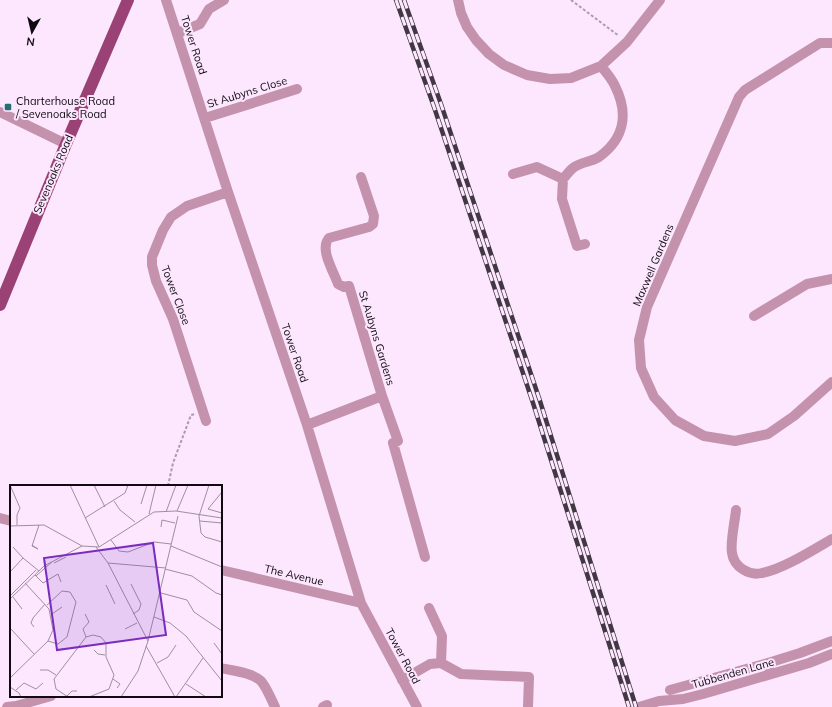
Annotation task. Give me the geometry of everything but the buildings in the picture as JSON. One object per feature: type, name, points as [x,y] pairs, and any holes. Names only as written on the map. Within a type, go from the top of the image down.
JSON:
[{"type":"main road","name":"Sevenoaks Road","points":[[0,305],[66,144],[128,0]]},
{"type":"street","name":"Tower Road","points":[[166,0],[178,33],[228,192],[307,425],[361,603],[417,707]]},
{"type":"street","points":[[178,33],[200,24],[209,9],[224,0]]},
{"type":"street","points":[[458,0],[461,13],[471,34],[489,54],[504,66],[527,75],[550,79],[571,78],[602,66],[627,42],[660,0]]},
{"type":"street","name":"Maxwell Gardens","points":[[832,42],[820,43],[745,90],[739,97],[647,307],[639,340],[641,368],[654,397],[675,420],[704,436],[735,441],[768,434],[794,416],[832,382]]},
{"type":"street","points":[[585,244],[577,246],[562,199],[563,179],[573,167],[597,158],[611,147],[619,134],[623,120],[623,106],[615,85],[602,66]]},
{"type":"street","name":"St Aubyns Close","points":[[205,118],[297,89]]},
{"type":"street","points":[[0,112],[66,144]]},
{"type":"street","points":[[513,174],[537,167],[563,179]]},
{"type":"street","name":"St Aubyns Gardens","points":[[362,177],[374,216],[372,224],[370,227],[329,238],[325,246],[325,252],[338,284],[341,286],[349,286],[382,396],[398,441],[393,443],[425,557]]},
{"type":"street","name":"Tower Close","points":[[205,416],[173,319],[156,281],[152,265],[152,257],[167,222],[176,213],[187,206],[228,192]]},
{"type":"street","points":[[754,316],[807,284],[832,279]]},
{"type":"street","name":"St Aubyns Gardens","points":[[307,425],[382,396]]},
{"type":"street","points":[[736,510],[732,553],[737,564],[750,573],[762,573],[786,564],[832,539]]},
{"type":"street","points":[[0,518],[10,521]]},
{"type":"street","name":"The Avenue","points":[[222,570],[361,603]]},
{"type":"street","points":[[429,608],[442,636],[441,663]]},
{"type":"street","points":[[670,690],[768,663],[832,641]]},
{"type":"street","name":"Tubbenden Lane","points":[[639,707],[659,701],[692,697],[814,661],[832,654]]},
{"type":"street","points":[[402,680],[430,664],[441,663],[461,674],[529,677],[528,707]]},
{"type":"street","points":[[768,663],[770,674]]},
{"type":"street","points":[[222,668],[252,675],[260,681],[266,689],[275,707]]},
{"type":"street","points":[[7,707],[48,697]]},
{"type":"path","points":[[571,0],[627,42]]},
{"type":"path","points":[[168,485],[173,463],[191,415],[205,416]]},
{"type":"railway","points":[[396,0],[434,107],[533,403],[629,707]]},
{"type":"railway","points":[[404,0],[441,104],[540,401],[636,707]]},
{"type":"place","name":"Charterhouse Road / Sevenoaks Road","points":[[8,107]]}]
